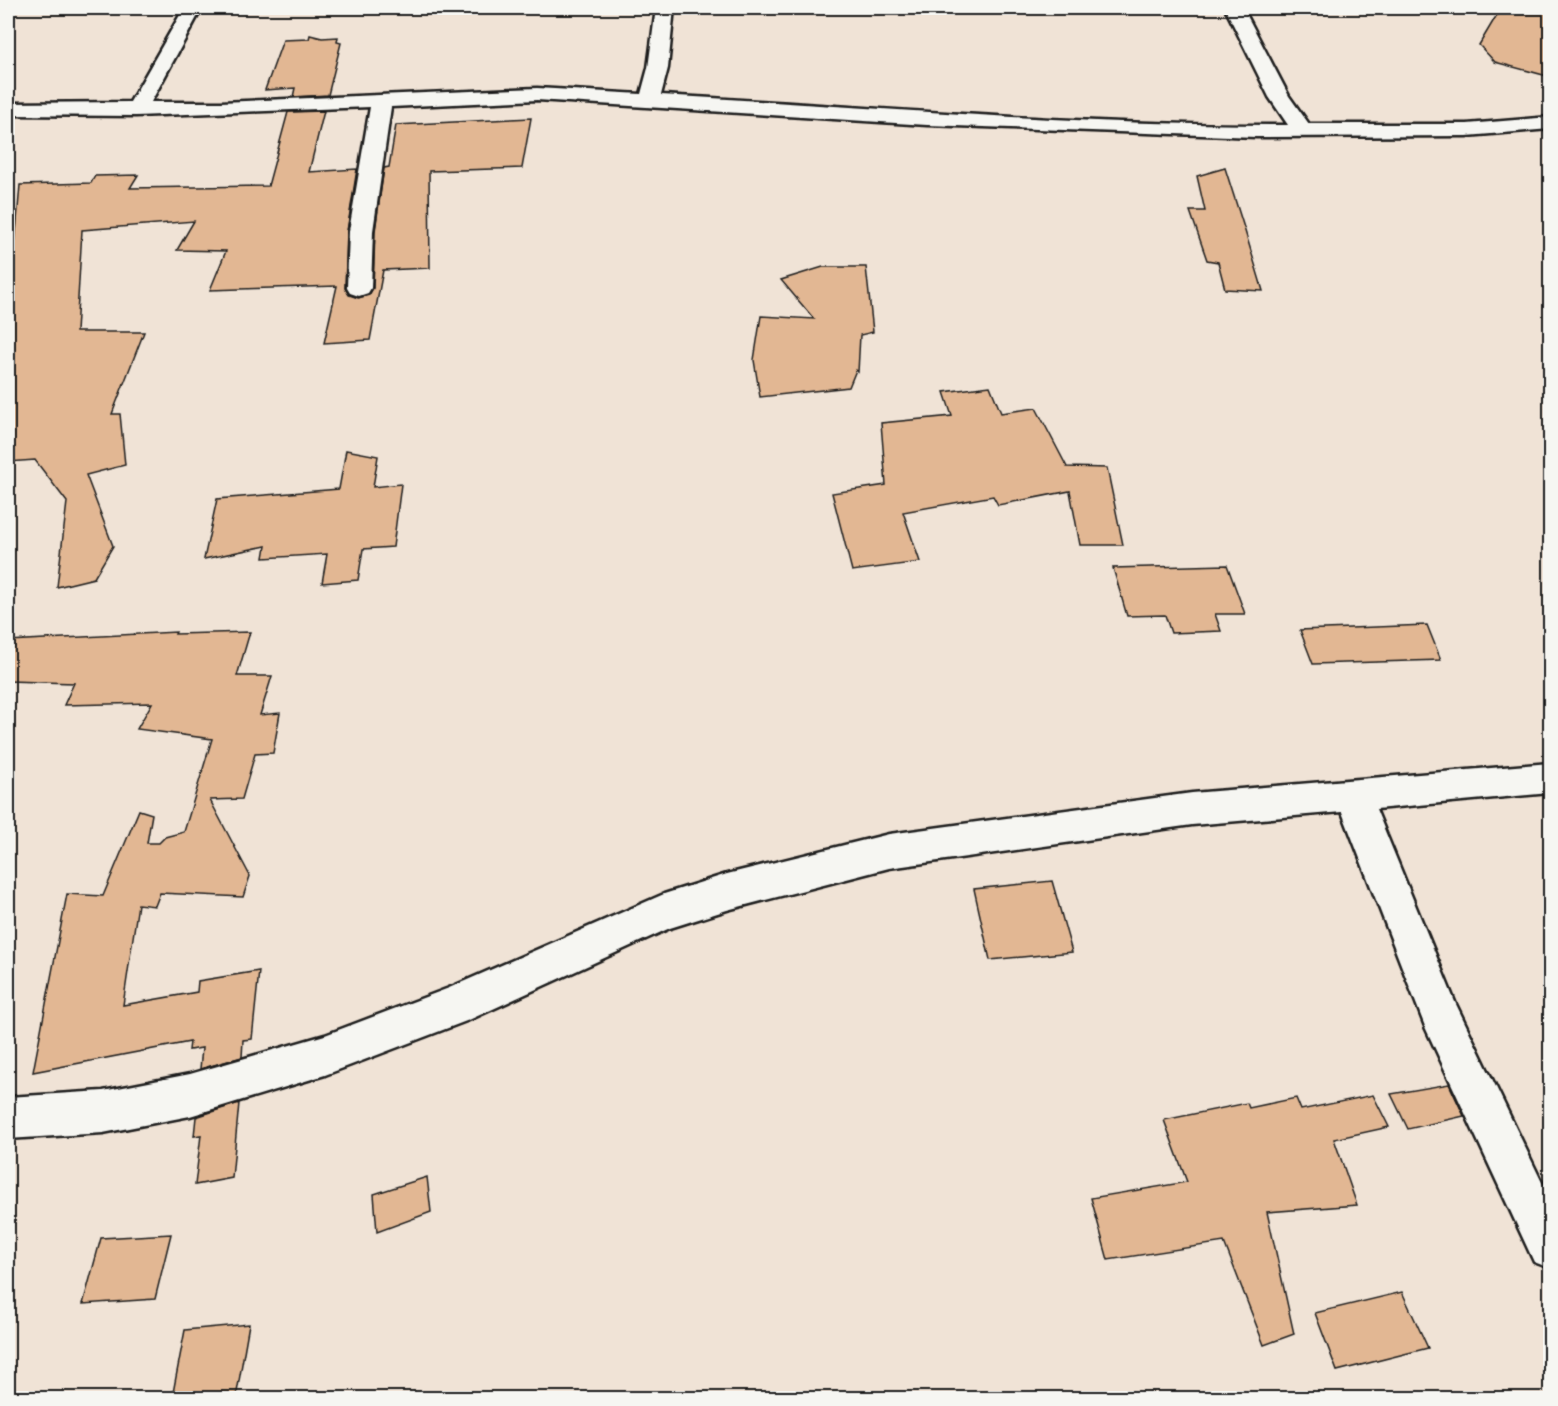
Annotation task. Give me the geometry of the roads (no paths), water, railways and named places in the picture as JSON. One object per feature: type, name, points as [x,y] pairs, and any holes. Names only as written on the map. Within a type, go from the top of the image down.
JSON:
[{"type":"street","points":[[136,110],[194,8]]},
{"type":"street","points":[[649,100],[658,68],[665,8]]},
{"type":"street","points":[[1234,8],[1279,97],[1302,129]]},
{"type":"street","points":[[8,109],[136,110],[537,94],[927,119],[1126,128],[1467,130],[1551,123]]},
{"type":"street","points":[[359,288],[361,231],[381,102]]},
{"type":"street","points":[[8,1118],[103,1112],[136,1106],[190,1095],[325,1055],[455,1006],[664,912],[727,892],[889,851],[1192,809],[1551,778]]},
{"type":"street","points":[[1353,795],[1440,1016],[1551,1246]]}]
